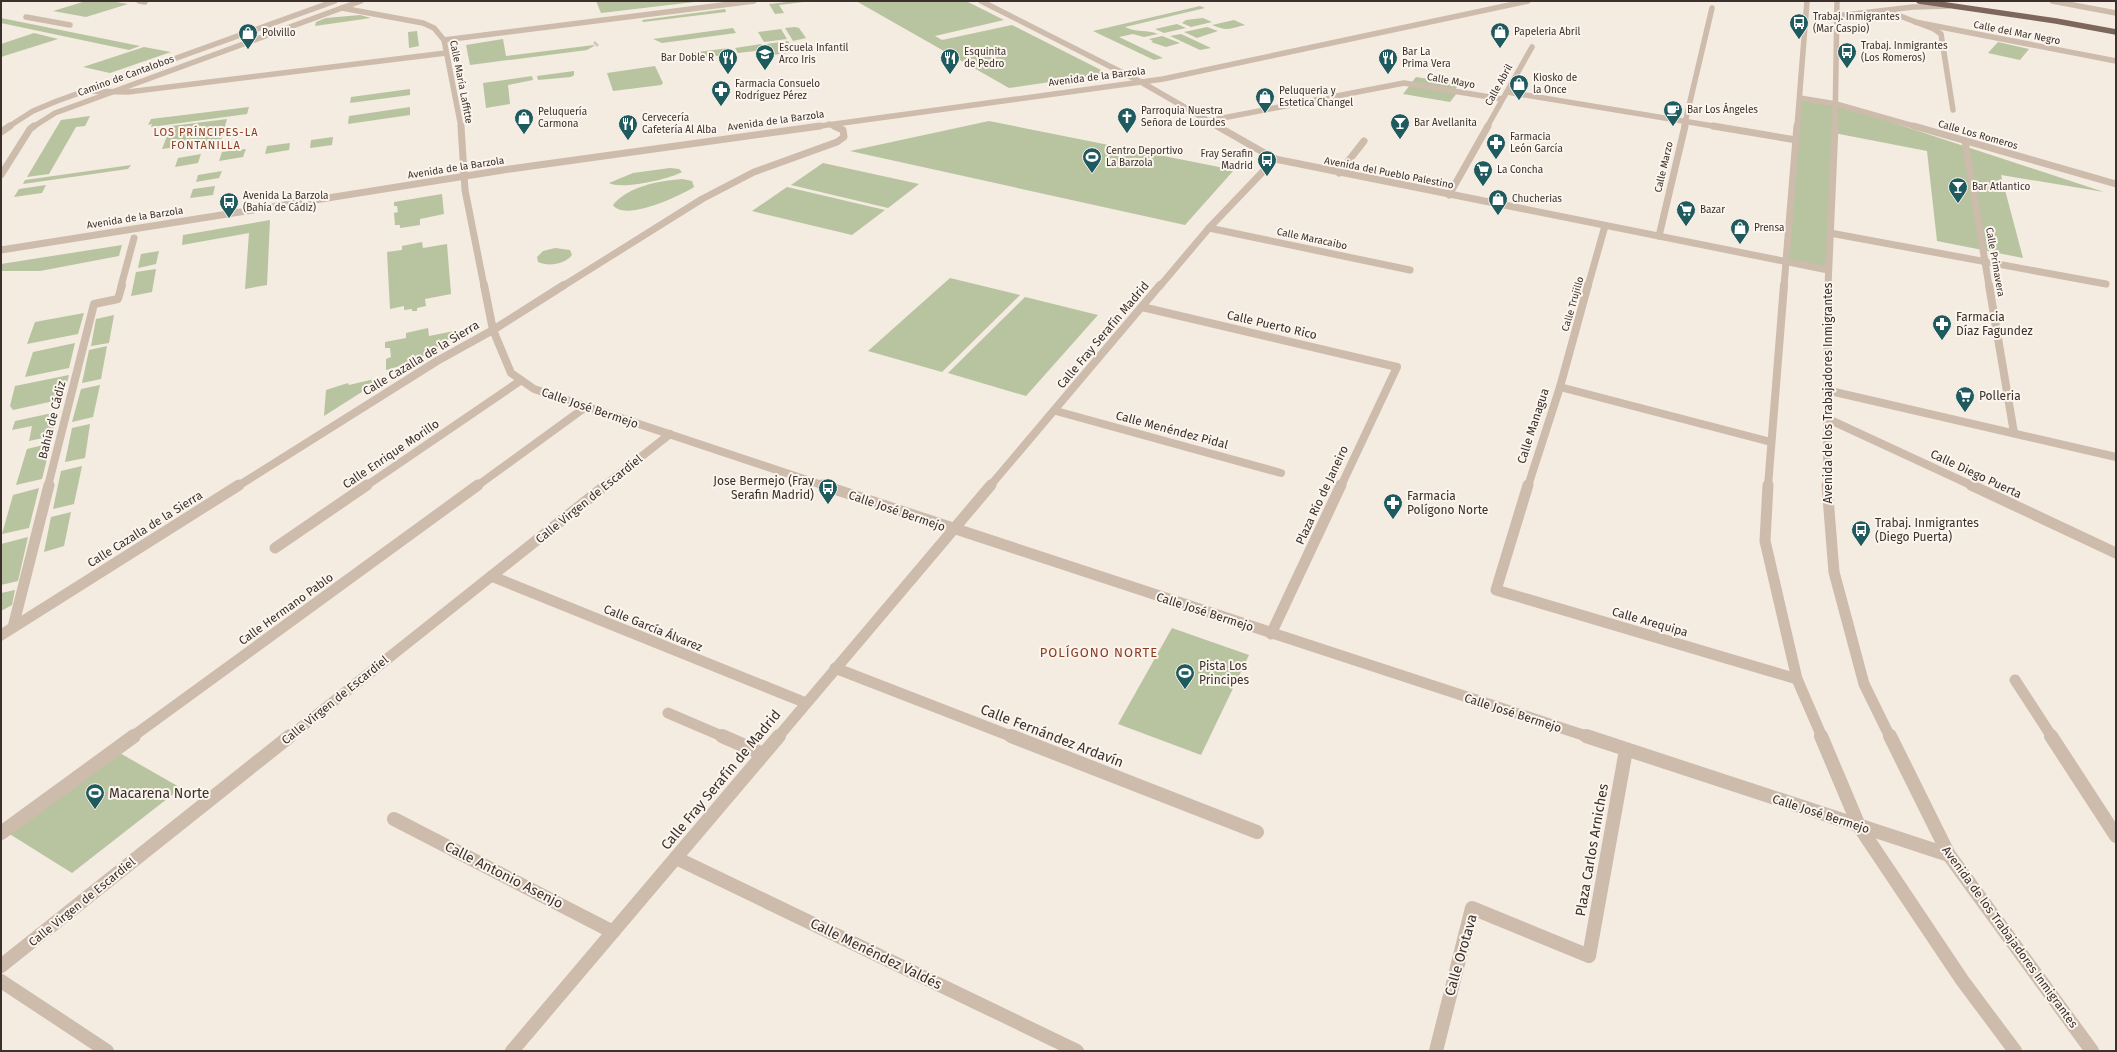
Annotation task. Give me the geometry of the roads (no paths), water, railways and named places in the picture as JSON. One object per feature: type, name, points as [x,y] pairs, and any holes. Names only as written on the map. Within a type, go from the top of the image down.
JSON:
[{"type":"main road","points":[[1919,1],[2056,21],[2116,32]]},
{"type":"main road","points":[[1964,1],[2056,21]]},
{"type":"street","name":"Camino de Cantalobos","points":[[1,132],[33,111],[82,91],[335,1]]},
{"type":"street","name":"Camino de Cantalobos","points":[[1,175],[30,129],[55,113],[361,1]]},
{"type":"street","points":[[444,40],[736,2],[754,1]]},
{"type":"street","name":"Avenida del Pueblo Palestino","points":[[981,1],[1141,82],[1275,159],[1828,270]]},
{"type":"street","points":[[1494,1],[1505,5]]},
{"type":"street","name":"Avenida de la Barzola","points":[[1,250],[463,177],[828,124],[1141,82],[1528,1]]},
{"type":"street","points":[[1807,1],[1771,442],[1766,541],[1797,679],[1859,826],[1962,980],[2015,1051]]},
{"type":"street","name":"Avenida de los Trabajadores Inmigrantes","points":[[1837,1],[1836,104],[1828,270],[1826,390],[1826,476],[1834,572],[1864,684],[1949,856],[2092,1051]]},
{"type":"street","points":[[2052,1],[2116,13]]},
{"type":"street","points":[[1836,16],[1912,7],[1956,6]]},
{"type":"street","name":"Calle María Laffitte","points":[[342,8],[423,23],[434,28],[444,40],[460,119],[463,177],[484,291],[493,330]]},
{"type":"street","name":"Calle Marzo","points":[[1658,236],[1712,8]]},
{"type":"street","points":[[1887,11],[1941,34],[1953,110]]},
{"type":"street","points":[[26,16],[70,25]]},
{"type":"street","name":"Calle del Mar Negro","points":[[1915,22],[2116,61]]},
{"type":"street","name":"Calle Abril","points":[[1449,195],[1532,47]]},
{"type":"street","points":[[82,91],[128,92],[446,53]]},
{"type":"street","name":"Calle Mayo","points":[[1207,121],[1404,83],[1502,99]]},
{"type":"street","points":[[1507,92],[1796,140]]},
{"type":"street","name":"Calle Los Romeros","points":[[1800,98],[1836,104],[2116,184]]},
{"type":"street","name":"Calle Cazalla de la Sierra","points":[[1,635],[437,361],[493,330],[702,199],[754,172],[837,142],[844,137],[843,130],[828,124]]},
{"type":"street","points":[[1339,173],[1364,141]]},
{"type":"street","name":"Calle Primavera","points":[[1965,141],[2014,433]]},
{"type":"street","name":"Calle Fray Serafín Madrid","points":[[953,529],[1056,411],[1209,228],[1275,159]]},
{"type":"street","name":"Calle Trujillo","points":[[1560,387],[1605,226]]},
{"type":"street","name":"Calle Maracaibo","points":[[1209,228],[1410,270]]},
{"type":"street","points":[[1830,233],[2106,284]]},
{"type":"street","name":"Bahía de Cádiz","points":[[13,627],[94,304],[118,299],[134,238]]},
{"type":"street","name":"Calle Puerto Rico","points":[[1142,307],[1397,367]]},
{"type":"street","name":"Calle José Bermejo","points":[[493,330],[511,373],[520,381],[534,389],[1271,634],[1949,856]]},
{"type":"street","name":"Plaza Río de Janeiro","points":[[1271,634],[1397,367]]},
{"type":"street","name":"Calle Enrique Morillo","points":[[274,548],[520,381]]},
{"type":"street","name":"Calle Managua","points":[[1496,590],[1560,387],[1771,442]]},
{"type":"street","points":[[1826,390],[2116,457]]},
{"type":"street","name":"Calle Hermano Pablo","points":[[1,833],[587,406]]},
{"type":"street","name":"Calle Menéndez Pidal","points":[[1056,411],[1281,473]]},
{"type":"street","name":"Calle Diego Puerta","points":[[1826,418],[2116,553]]},
{"type":"street","name":"Calle Virgen de Escardiel","points":[[1,966],[670,434]]},
{"type":"street","name":"Calle Fray Serafín de Madrid","points":[[512,1051],[953,529]]},
{"type":"street","name":"Calle García Álvarez","points":[[491,576],[806,703]]},
{"type":"street","name":"Calle Arequipa","points":[[1496,590],[1797,679]]},
{"type":"street","name":"Calle Fernández Ardavín","points":[[835,668],[1257,832]]},
{"type":"street","points":[[2015,680],[2116,836]]},
{"type":"street","points":[[668,713],[763,754]]},
{"type":"street","name":"Plaza Carlos Arniches","points":[[1589,956],[1626,750]]},
{"type":"street","name":"Calle Antonio Asenjo","points":[[394,819],[613,932]]},
{"type":"street","name":"Calle Menéndez Valdés","points":[[676,858],[1077,1051]]},
{"type":"street","name":"Calle Orotava","points":[[1436,1051],[1472,908],[1589,956]]},
{"type":"street","points":[[1,981],[107,1051]]},
{"type":"place","name":"Trabaj. Inmigrantes (Mar Caspio)","points":[[1799,40]]},
{"type":"place","name":"Papeleria Abril","points":[[1500,49]]},
{"type":"place","name":"Polvillo","points":[[248,50]]},
{"type":"place","name":"Trabaj. Inmigrantes (Los Romeros)","points":[[1847,69]]},
{"type":"place","name":"Escuela Infantil Arco Iris","points":[[765,71]]},
{"type":"place","name":"Bar Doble R","points":[[728,75]]},
{"type":"place","name":"Esquinita de Pedro","points":[[950,75]]},
{"type":"place","name":"Bar La Prima Vera","points":[[1388,75]]},
{"type":"place","name":"Kiosko de la Once","points":[[1519,101]]},
{"type":"place","name":"Farmacia Consuelo Rodríguez Pérez","points":[[721,107]]},
{"type":"place","name":"Peluqueria y Estetica Changel","points":[[1265,114]]},
{"type":"place","name":"Bar Los Ángeles","points":[[1673,127]]},
{"type":"place","name":"Parroquia Nuestra Señora de Lourdes","points":[[1127,134]]},
{"type":"place","name":"Peluquería Carmona","points":[[524,135]]},
{"type":"place","name":"Bar Avellanita","points":[[1400,140]]},
{"type":"place","name":"Cervecería Cafetería Al Alba","points":[[628,141]]},
{"type":"place","name":"Farmacia León García","points":[[1496,160]]},
{"type":"place","name":"Centro Deportivo La Barzola","points":[[1092,174]]},
{"type":"place","name":"Fray Serafin Madrid","points":[[1267,177]]},
{"type":"place","name":"La Concha","points":[[1483,187]]},
{"type":"place","name":"Bar Atlantico","points":[[1958,204]]},
{"type":"place","name":"Chucherias","points":[[1498,216]]},
{"type":"place","name":"Avenida La Barzola (Bahía de Cádiz)","points":[[229,219]]},
{"type":"place","name":"Bazar","points":[[1686,227]]},
{"type":"place","name":"Prensa","points":[[1740,245]]},
{"type":"place","name":"Farmacia Díaz Fagundez","points":[[1942,341]]},
{"type":"place","name":"Polleria","points":[[1965,413]]},
{"type":"place","name":"Jose Bermejo (Fray Serafin Madrid)","points":[[828,505]]},
{"type":"place","name":"Farmacia Polígono Norte","points":[[1393,520]]},
{"type":"place","name":"Trabaj. Inmigrantes (Diego Puerta)","points":[[1861,547]]},
{"type":"place","name":"Pista Los Principes","points":[[1185,690]]},
{"type":"place","name":"Macarena Norte","points":[[95,810]]},
{"type":"district","name":"LOS PRÍNCIPES-LA FONTANILLA","points":[[206,138]]},
{"type":"district","name":"POLÍGONO NORTE","points":[[1099,652]]}]
